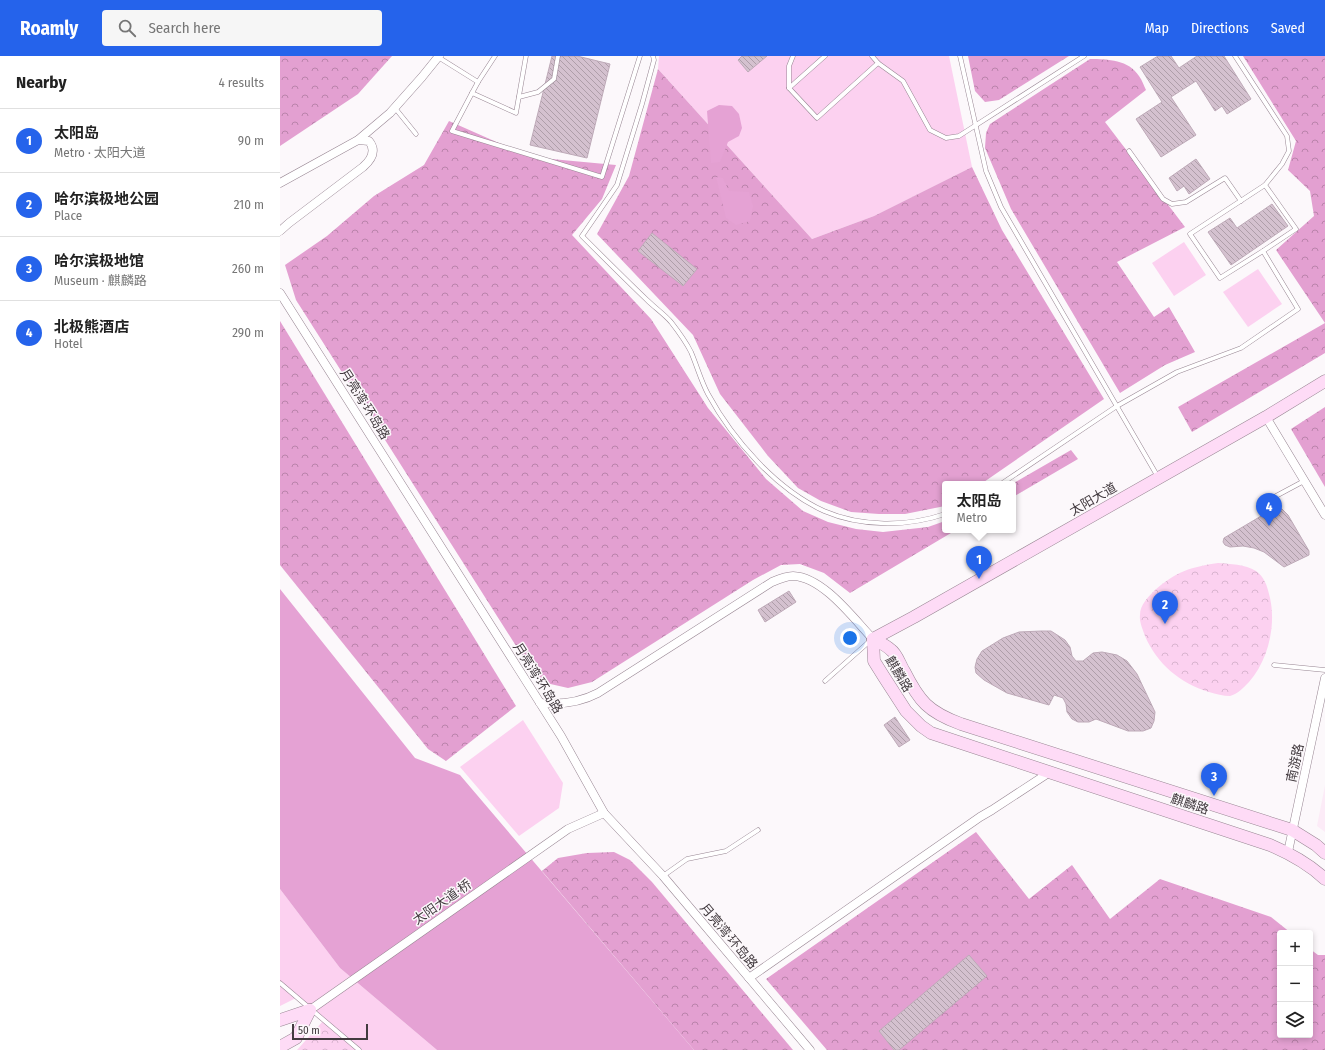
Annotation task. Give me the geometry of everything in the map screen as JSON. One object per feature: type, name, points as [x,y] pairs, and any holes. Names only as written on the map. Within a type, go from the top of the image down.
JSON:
[{"type":"main road","name":"太阳大道","points":[[873,638],[914,617],[1325,382]]},
{"type":"main road","name":"麒麟路","points":[[873,638],[874,661],[906,711],[921,726],[931,733],[1270,845],[1288,852],[1304,862],[1325,880]]},
{"type":"main road","name":"麒麟路","points":[[873,638],[893,651],[912,688],[921,700],[929,708],[948,719],[1292,830],[1316,845],[1325,853]]},
{"type":"main road","points":[[280,1020],[310,1010]]},
{"type":"main road","points":[[280,1047],[296,1038],[310,1010]]},
{"type":"street","points":[[280,183],[358,140],[395,108],[438,57]]},
{"type":"street","points":[[280,232],[289,223],[367,163],[372,155],[373,148],[369,141],[358,140]]},
{"type":"street","name":"月亮湾·环岛路","points":[[280,293],[561,736],[604,813],[663,876],[810,1050]]},
{"type":"street","points":[[1266,416],[1325,514]]},
{"type":"street","points":[[540,703],[568,703],[579,701],[598,693],[772,582],[787,576],[803,577],[822,588],[838,602],[873,638]]},
{"type":"street","name":"南游路","points":[[1288,852],[1325,678]]},
{"type":"street","points":[[749,978],[980,817],[1050,772]]},
{"type":"street","name":"太阳大道·桥","points":[[310,1010],[568,829],[604,813]]},
{"type":"lane","points":[[495,56],[478,82],[452,131],[602,177],[640,56]]},
{"type":"lane","points":[[472,93],[516,113],[526,56]]},
{"type":"lane","points":[[519,97],[538,92],[554,79],[558,56]]},
{"type":"lane","points":[[653,56],[654,60],[642,104],[617,185],[582,236],[670,322],[691,352],[708,394],[733,433],[774,477],[798,496],[825,512],[868,522],[884,524],[913,522],[942,515]]},
{"type":"lane","points":[[793,56],[789,66],[790,88],[817,118],[878,63]]},
{"type":"lane","points":[[790,88],[824,56]]},
{"type":"lane","points":[[872,56],[878,63],[903,81],[930,130],[946,138],[959,136],[1084,56]]},
{"type":"lane","points":[[960,56],[986,171],[1001,207],[1159,478]]},
{"type":"lane","points":[[1235,56],[1287,136],[1289,151],[1282,164],[1266,185],[1190,234],[1220,278],[1296,229],[1266,185]]},
{"type":"lane","points":[[438,57],[478,82]]},
{"type":"lane","points":[[395,108],[416,134]]},
{"type":"lane","points":[[1130,150],[1163,199],[1172,204],[1186,202],[1225,178],[1241,201]]},
{"type":"lane","points":[[1005,481],[1117,406],[1177,372],[1241,348],[1298,309],[1263,251]]},
{"type":"lane","points":[[1276,496],[1304,481]]},
{"type":"lane","points":[[825,681],[873,638]]},
{"type":"lane","points":[[1274,665],[1325,670]]},
{"type":"lane","points":[[663,876],[688,859],[726,851],[758,830]]},
{"type":"lane","points":[[280,983],[359,1050]]},
{"type":"shaded area","points":[[719,105],[732,106],[739,114],[742,128],[739,136],[728,142],[720,162],[711,163],[707,111]]},
{"type":"shaded area","points":[[716,177],[723,178],[729,191],[749,192],[753,206],[750,221],[736,225],[726,218]]},
{"type":"shaded area","points":[[280,589],[415,758],[460,775],[694,1050],[437,1050],[340,968],[280,889]]},
{"type":"shaded area","points":[[1325,785],[1325,832],[1317,826]]},
{"type":"green space","points":[[280,56],[392,56],[358,94],[280,146]]},
{"type":"green space","points":[[659,56],[949,56],[972,167],[874,216],[812,239],[658,69]]},
{"type":"green space","points":[[968,56],[1069,56],[999,100],[985,102],[975,91]]},
{"type":"green space","points":[[1243,56],[1325,56],[1325,323],[1276,250],[1314,216],[1310,191],[1288,170],[1296,141]]},
{"type":"green space","points":[[1090,59],[1111,60],[1124,64],[1135,71],[1141,79],[1146,90],[1105,122],[1185,227],[1117,262],[1154,317],[1169,307],[1195,352],[1165,365],[1120,393],[1011,209],[985,148],[986,133],[990,124]]},
{"type":"green space","points":[[658,69],[812,239],[874,216],[972,167],[1002,230],[1104,399],[985,481],[942,481],[942,507],[905,514],[879,514],[851,512],[821,501],[798,488],[768,456],[720,394],[693,335],[597,234],[629,176]]},
{"type":"green space","points":[[449,121],[530,157],[616,165],[602,199],[572,235],[651,319],[708,408],[766,479],[803,511],[828,522],[856,529],[883,532],[928,527],[942,522],[942,533],[951,533],[850,593],[824,573],[800,564],[781,565],[753,580],[592,682],[568,688],[546,683],[532,671],[296,300],[285,265],[327,236],[374,196],[424,165]]},
{"type":"green space","points":[[1184,242],[1206,275],[1174,296],[1152,263]]},
{"type":"green space","points":[[1258,269],[1282,304],[1248,327],[1223,292]]},
{"type":"green space","points":[[280,321],[516,706],[446,761],[428,749],[280,565]]},
{"type":"green space","points":[[1325,323],[1325,353],[1192,432],[1178,407]]},
{"type":"green space","points":[[1325,407],[1325,487],[1291,429]]},
{"type":"green space","points":[[1071,450],[1078,459],[1016,495],[1016,482]]},
{"type":"green space","points":[[1218,563],[1242,566],[1256,571],[1266,584],[1271,605],[1272,617],[1270,640],[1262,663],[1249,682],[1238,692],[1230,696],[1209,692],[1179,678],[1163,664],[1156,655],[1145,636],[1140,620],[1140,611],[1147,598],[1163,584],[1184,571],[1199,566]]},
{"type":"green space","points":[[523,720],[563,783],[559,808],[519,836],[460,767]]},
{"type":"green space","points":[[976,832],[1029,899],[1072,865],[1110,919],[1160,879],[1271,917],[1287,930],[1277,930],[1277,1038],[1313,1038],[1313,951],[1318,955],[1325,955],[1325,1050],[827,1050],[766,979]]},
{"type":"green space","points":[[614,852],[630,860],[652,882],[793,1050],[694,1050],[542,871],[558,858],[587,853]]},
{"type":"green space","points":[[280,889],[340,968],[437,1050],[359,1050],[296,998],[280,1006]]},
{"type":"green space","points":[[323,1021],[359,1050],[297,1050]]},
{"type":"building","points":[[552,56],[577,56],[610,64],[587,158],[530,145]]},
{"type":"building","points":[[742,56],[767,56],[748,72],[738,60]]},
{"type":"building","points":[[1158,56],[1171,56],[1179,68],[1197,56],[1224,56],[1251,99],[1227,114],[1222,106],[1215,111],[1196,81],[1171,97],[1196,135],[1161,157],[1136,119],[1162,102],[1140,67]]},
{"type":"building","points":[[1196,159],[1210,179],[1189,194],[1184,186],[1177,191],[1169,178]]},
{"type":"building","points":[[1272,204],[1288,226],[1231,265],[1208,232],[1230,218],[1237,228]]},
{"type":"building","points":[[652,233],[697,269],[683,286],[638,251]]},
{"type":"building","points":[[1273,509],[1282,509],[1288,515],[1309,551],[1309,555],[1284,567],[1264,552],[1254,548],[1243,546],[1230,547],[1225,545],[1223,542],[1224,538]]},
{"type":"building","points":[[789,591],[796,602],[765,622],[758,610]]},
{"type":"building","points":[[1051,631],[1065,640],[1070,647],[1072,656],[1076,661],[1083,661],[1093,653],[1102,652],[1117,655],[1127,661],[1137,674],[1155,712],[1154,721],[1151,728],[1143,731],[1128,731],[1096,719],[1089,722],[1078,722],[1072,719],[1067,712],[1066,704],[1063,698],[1054,695],[1049,705],[1007,693],[984,680],[976,673],[975,667],[977,659],[982,651],[1003,638],[1019,632]]},
{"type":"building","points":[[895,717],[910,740],[899,747],[884,725]]},
{"type":"building","points":[[969,955],[987,976],[899,1050],[894,1050],[879,1031]]},
{"type":"place","name":"北极熊酒店","points":[[1269,526]]},
{"type":"place","name":"太阳岛","points":[[979,579]]},
{"type":"place","name":"哈尔滨极地公园","points":[[1165,624]]},
{"type":"place","name":"哈尔滨极地馆","points":[[1214,796]]}]
